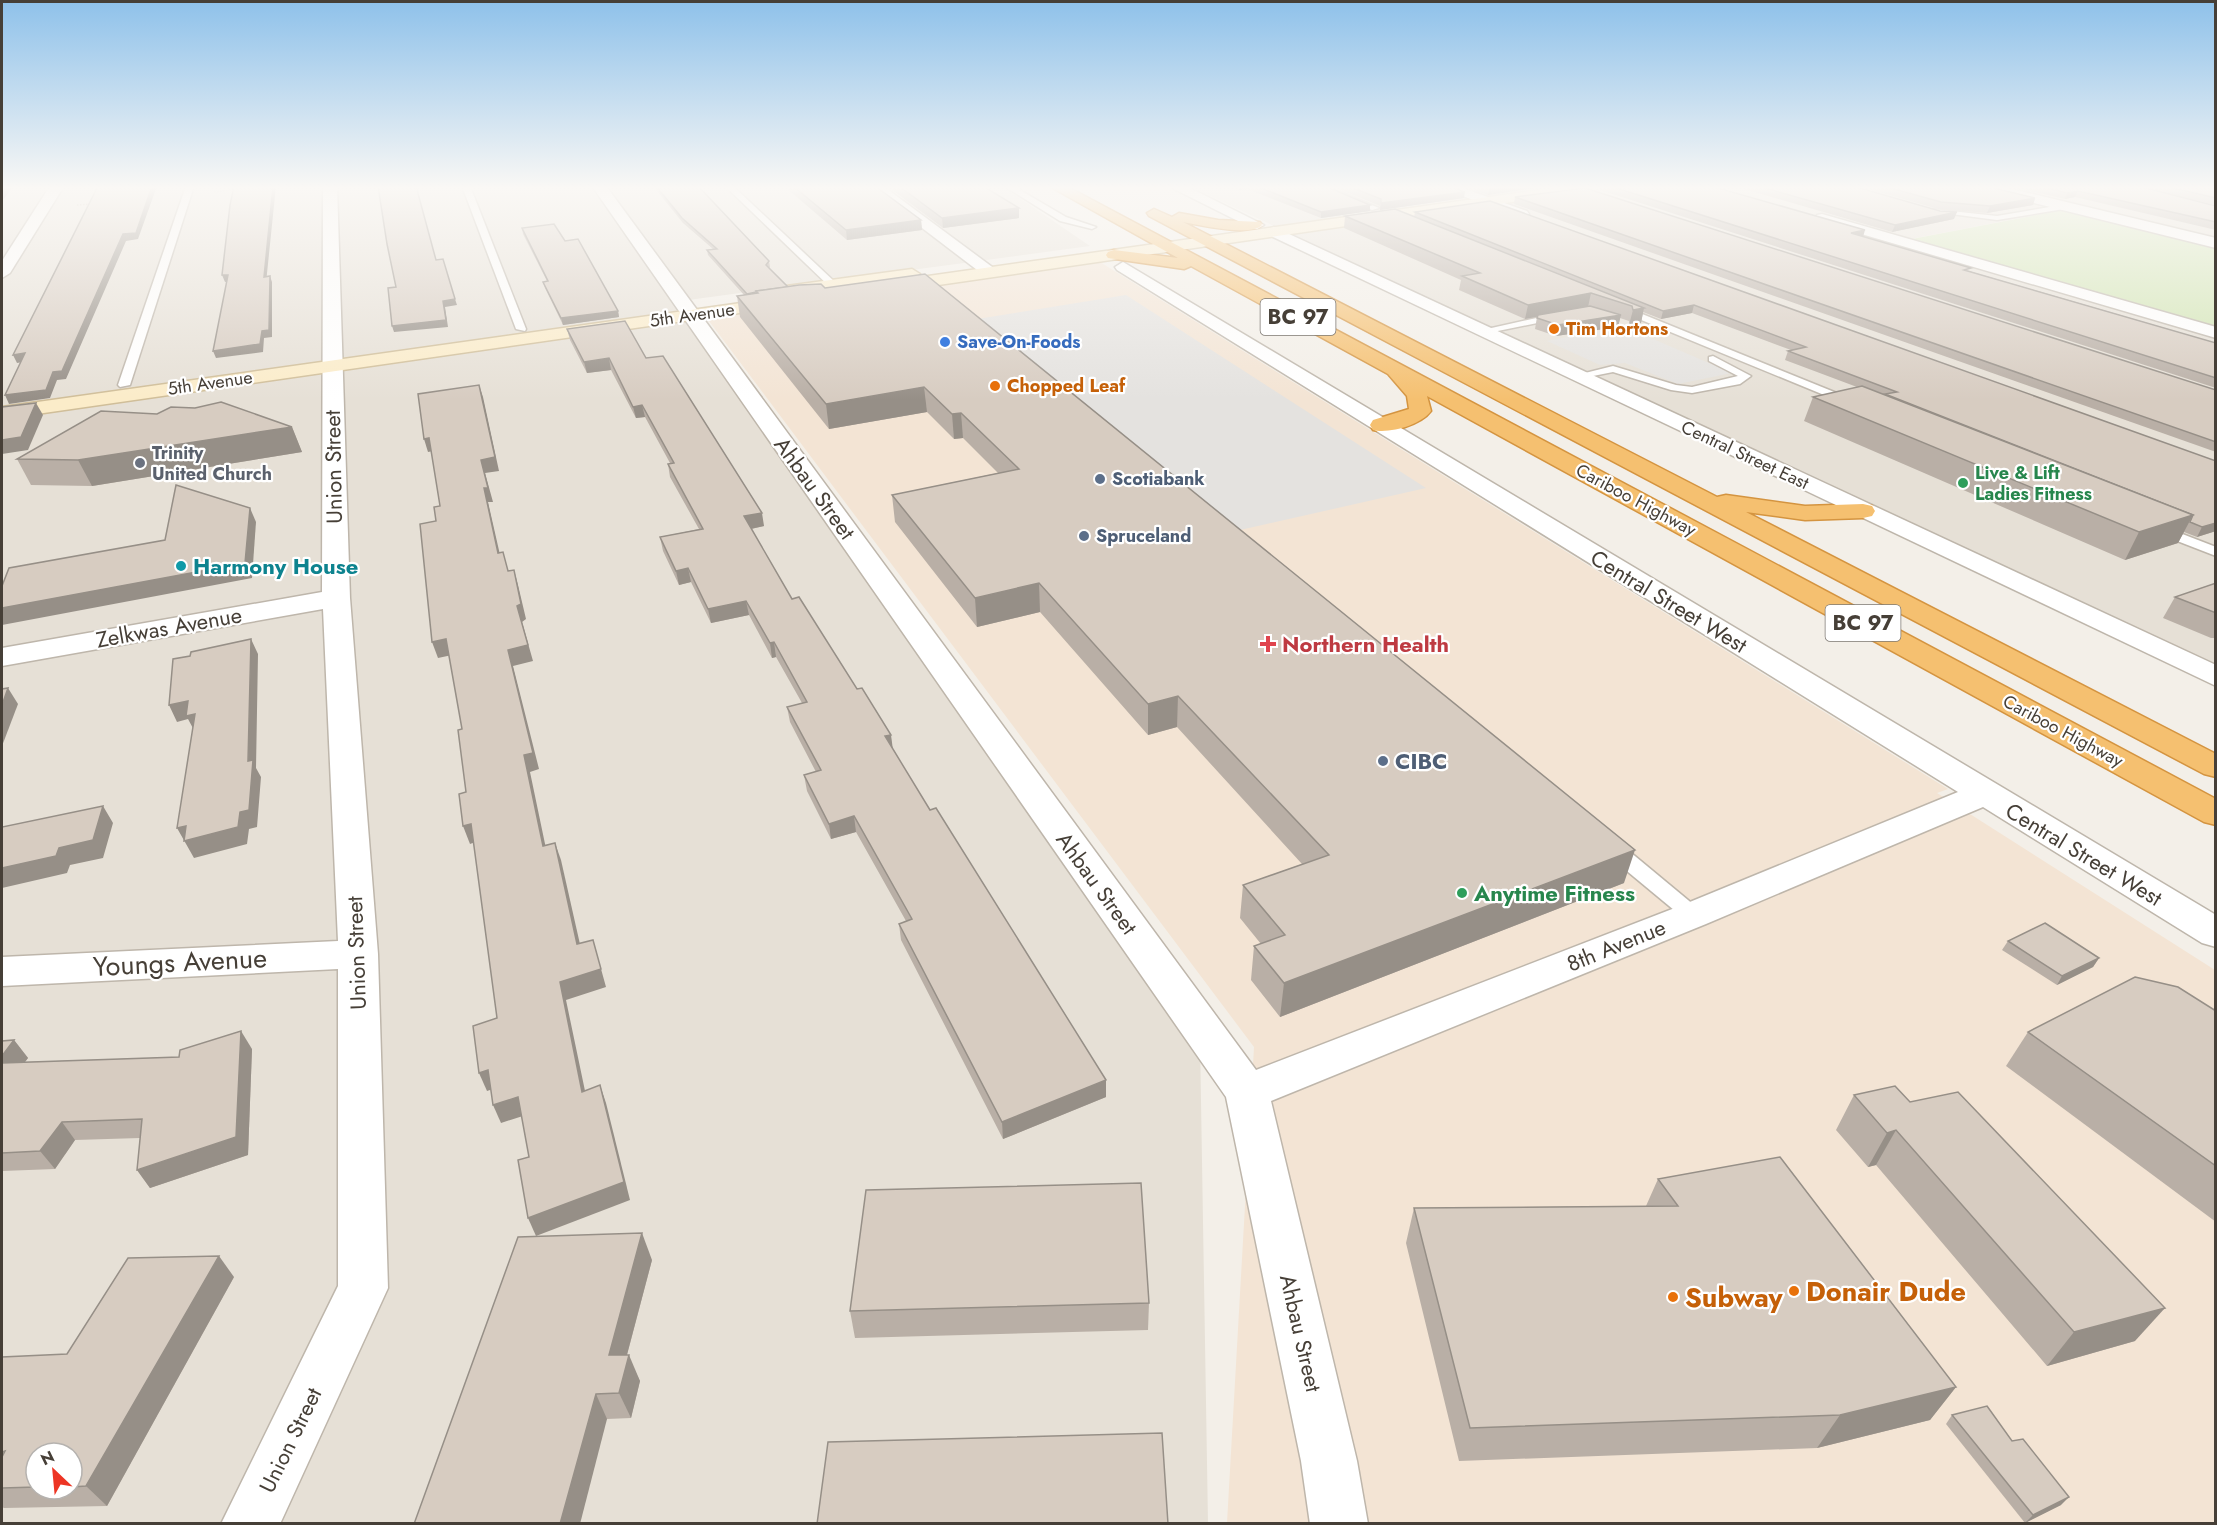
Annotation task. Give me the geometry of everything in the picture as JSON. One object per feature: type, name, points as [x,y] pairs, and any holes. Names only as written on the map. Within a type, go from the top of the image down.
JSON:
[{"type":"highway","points":[[1157,257],[1206,268]]},
{"type":"highway","name":"Cariboo Highway","points":[[1196,257],[1206,268],[2216,814]]},
{"type":"highway","points":[[1212,257],[1394,357],[1438,375],[1500,394]]},
{"type":"highway","name":"Cariboo Highway","points":[[1230,257],[1253,265],[2216,767]]},
{"type":"highway","points":[[1250,257],[1253,265]]},
{"type":"highway","points":[[1381,425],[1414,416],[1420,411],[1417,394],[1390,367]]},
{"type":"highway","points":[[1681,488],[1749,507],[1805,513],[1863,511]]},
{"type":"main road","name":"5th Avenue","points":[[2,403],[124,385],[332,361],[1055,257]]},
{"type":"main road","name":"5th Avenue","points":[[2,413],[521,329],[688,311],[833,285],[985,268]]},
{"type":"street","points":[[2,273],[12,257]]},
{"type":"street","name":"Union Street","points":[[249,1524],[363,1288],[358,954],[336,598],[331,257]]},
{"type":"street","name":"Ahbau Street","points":[[650,257],[1247,1092],[1329,1461],[1340,1524]]},
{"type":"street","points":[[970,257],[985,268]]},
{"type":"street","name":"Central Street West","points":[[1129,257],[1381,425],[1983,794],[2216,933]]},
{"type":"street","name":"Central Street East","points":[[1324,257],[2216,677]]},
{"type":"street","points":[[1955,257],[2216,333]]},
{"type":"street","name":"Zelkwas Avenue","points":[[2,657],[336,598]]},
{"type":"street","name":"8th Avenue","points":[[1247,1092],[1693,915],[1983,794]]},
{"type":"street","name":"Youngs Avenue","points":[[2,971],[358,954]]},
{"type":"lane","points":[[124,385],[166,257]]},
{"type":"lane","points":[[493,257],[521,329]]},
{"type":"lane","points":[[804,257],[833,285]]},
{"type":"lane","points":[[1609,304],[1862,407]]},
{"type":"lane","points":[[1483,331],[1576,314]]},
{"type":"lane","points":[[1578,376],[1613,369],[1675,388],[1692,390],[1736,382],[1746,376],[1700,354]]},
{"type":"lane","points":[[2149,525],[2216,552]]},
{"type":"lane","points":[[1602,840],[1693,915]]},
{"type":"shaded area","points":[[2,257],[1007,257],[681,301],[1200,1040],[1208,1523],[2,1524]]},
{"type":"shaded area","points":[[1340,257],[1947,257],[2215,336],[2215,669]]},
{"type":"shaded area","points":[[1100,262],[1948,789],[1937,793],[2215,970],[2215,1523],[1227,1523],[1254,1047],[706,317]]},
{"type":"shaded area","points":[[1126,295],[1426,488],[1227,533],[971,320]]},
{"type":"shaded area","points":[[1623,326],[1732,373],[1678,384],[1625,363],[1600,365],[1547,341]]},
{"type":"green space","points":[[1975,257],[2215,257],[2215,326]]},
{"type":"building","points":[[62,257],[113,257],[62,371],[53,372],[46,390],[5,395],[25,353],[13,355]]},
{"type":"building","points":[[224,257],[266,257],[264,277],[270,276],[269,330],[262,331],[260,344],[213,351],[228,275],[222,275]]},
{"type":"building","points":[[390,257],[435,257],[436,260],[443,259],[455,299],[443,301],[446,320],[392,326],[388,288],[396,287]]},
{"type":"building","points":[[536,257],[588,257],[618,311],[561,318],[543,282],[548,281]]},
{"type":"building","points":[[714,257],[765,257],[769,261],[766,265],[788,287],[747,294]]},
{"type":"building","points":[[1442,257],[1516,257],[1644,308],[1633,310],[1632,306],[1591,293],[1528,305],[1462,276],[1480,273]]},
{"type":"building","points":[[1528,257],[1647,257],[2216,461],[2216,523],[2202,527],[2190,522],[2193,515],[1885,394],[1897,392],[1788,351],[1806,347],[1694,305],[1663,311]]},
{"type":"building","points":[[1687,257],[1801,257],[2216,390],[2216,442]]},
{"type":"building","points":[[1835,257],[1934,257],[1971,268],[1964,270],[2216,343],[2216,378]]},
{"type":"building","points":[[925,274],[1635,850],[1284,983],[1254,946],[1285,935],[1243,885],[1329,855],[1178,696],[1148,704],[1039,583],[975,598],[892,495],[1019,469],[961,413],[952,414],[924,387],[826,404],[737,296],[799,285],[821,284],[825,288]]},
{"type":"building","points":[[1590,306],[1621,315],[1558,325],[1537,318],[1538,315]]},
{"type":"building","points":[[625,321],[646,358],[663,356],[762,513],[744,516],[792,599],[799,597],[857,689],[862,688],[891,735],[885,736],[930,810],[936,808],[1106,1080],[1002,1122],[899,924],[912,919],[854,816],[829,824],[804,775],[821,770],[787,707],[807,702],[774,642],[770,643],[746,601],[708,609],[688,568],[676,571],[660,537],[703,529],[668,464],[674,463],[642,405],[633,407],[609,358],[584,362],[567,329]]},
{"type":"building","points":[[479,385],[495,457],[481,460],[488,488],[484,488],[498,553],[503,552],[508,571],[514,570],[521,604],[517,606],[528,645],[508,650],[533,753],[524,755],[543,846],[555,843],[577,944],[593,940],[601,969],[560,982],[582,1092],[600,1085],[624,1182],[528,1218],[518,1160],[529,1157],[518,1097],[493,1105],[488,1070],[479,1073],[473,1026],[497,1018],[471,824],[463,826],[459,794],[466,792],[458,730],[462,729],[446,639],[432,642],[420,524],[436,521],[434,507],[440,506],[429,438],[424,439],[418,394]]},
{"type":"building","points":[[1862,386],[2193,515],[2139,532],[1813,397]]},
{"type":"building","points":[[221,402],[292,427],[78,460],[17,459],[101,411],[157,414],[171,407],[195,408]]},
{"type":"building","points":[[36,403],[21,437],[2,440],[2,407]]},
{"type":"building","points":[[176,485],[250,508],[245,563],[2,608],[2,586],[9,568],[165,540]]},
{"type":"building","points":[[2216,583],[2216,613],[2175,597]]},
{"type":"building","points":[[251,639],[248,761],[253,760],[249,810],[240,812],[238,827],[184,841],[186,826],[177,828],[195,714],[186,716],[188,701],[169,705],[173,659],[190,656],[191,652]]},
{"type":"building","points":[[8,688],[2,705],[2,689]]},
{"type":"building","points":[[103,806],[93,840],[59,848],[56,856],[2,868],[2,827]]},
{"type":"building","points":[[2045,923],[2099,958],[2062,976],[2008,941]]},
{"type":"building","points":[[2135,977],[2178,987],[2216,1011],[2216,1166],[2028,1032]]},
{"type":"building","points":[[241,1031],[236,1137],[137,1170],[142,1119],[62,1122],[40,1151],[2,1153],[2,1063],[179,1057],[180,1050]]},
{"type":"building","points":[[14,1040],[2,1056],[2,1041]]},
{"type":"building","points":[[1895,1086],[1910,1102],[1958,1092],[2165,1308],[2074,1332],[1896,1130],[1887,1133],[1854,1095]]},
{"type":"building","points":[[1780,1157],[1956,1387],[1840,1415],[1470,1428],[1414,1208],[1678,1206],[1658,1179]]},
{"type":"building","points":[[1141,1183],[1149,1303],[850,1311],[866,1190]]},
{"type":"building","points":[[642,1233],[609,1355],[629,1355],[619,1393],[596,1394],[560,1524],[414,1524],[518,1237]]},
{"type":"building","points":[[219,1256],[86,1486],[84,1486],[84,1441],[24,1441],[24,1487],[2,1488],[2,1457],[5,1451],[2,1452],[2,1357],[67,1354],[128,1258]]},
{"type":"building","points":[[1987,1406],[2012,1441],[2023,1439],[2069,1497],[2033,1515],[1952,1415]]},
{"type":"building","points":[[1162,1433],[1168,1524],[817,1524],[828,1442]]},
{"type":"place","name":"Tim Hortons","points":[[1554,329]]},
{"type":"place","name":"Save-On-Foods","points":[[945,342]]},
{"type":"place","name":"Chopped Leaf","points":[[995,386]]},
{"type":"place","name":"Trinity United Church","points":[[140,463]]},
{"type":"place","name":"Scotiabank","points":[[1100,479]]},
{"type":"place","name":"Live & Lift Ladies Fitness","points":[[1963,483]]},
{"type":"place","name":"Spruceland","points":[[1084,536]]},
{"type":"place","name":"Harmony House","points":[[181,566]]},
{"type":"place","name":"Northern Health","points":[[1268,644]]},
{"type":"place","name":"CIBC","points":[[1383,761]]},
{"type":"place","name":"Anytime Fitness","points":[[1462,893]]},
{"type":"place","name":"Donair Dude","points":[[1794,1291]]},
{"type":"place","name":"Subway","points":[[1673,1297]]}]
